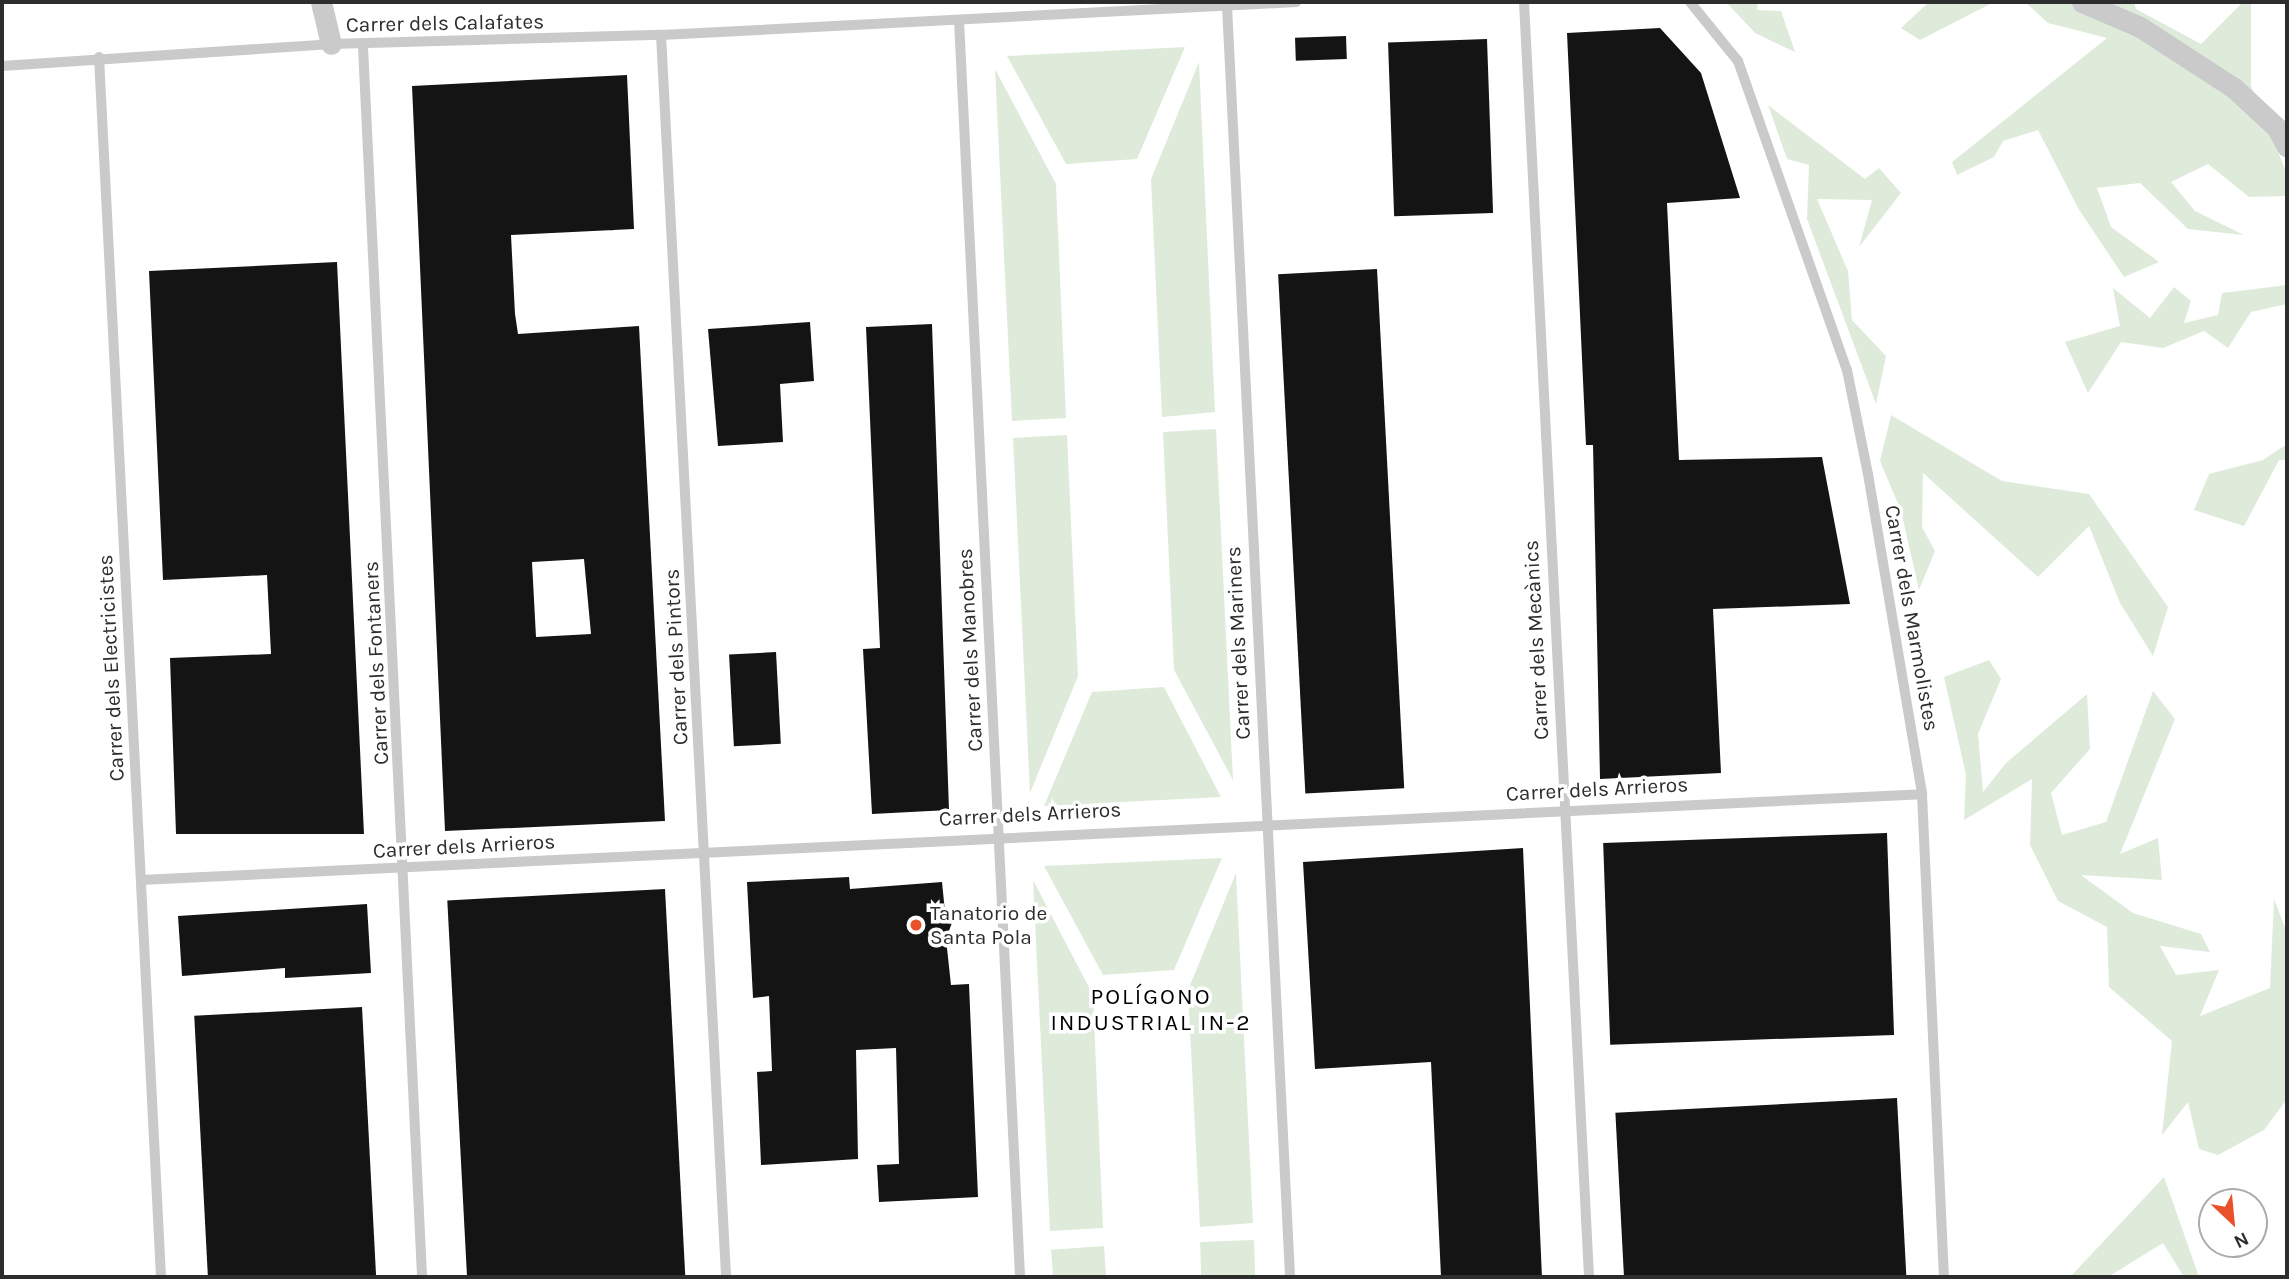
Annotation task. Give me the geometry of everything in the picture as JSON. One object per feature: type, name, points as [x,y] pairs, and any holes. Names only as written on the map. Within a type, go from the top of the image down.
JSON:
[{"type":"street","points":[[321,2],[331,44]]},
{"type":"street","points":[[2082,2],[2140,27],[2234,88],[2284,132]]},
{"type":"lane","name":"Carrer dels Calafates","points":[[2,66],[99,57],[331,44],[363,47],[662,35],[1296,2]]},
{"type":"lane","name":"Carrer dels Mecànics","points":[[1524,2],[1589,1277]]},
{"type":"lane","name":"Carrer dels Marmolistes","points":[[1690,2],[1738,61],[1847,370],[1922,794],[1944,1277]]},
{"type":"lane","name":"Carrer dels Mariners","points":[[1227,6],[1290,1277]]},
{"type":"lane","name":"Carrer dels Manobres","points":[[959,20],[1020,1277]]},
{"type":"lane","name":"Carrer dels Pintors","points":[[662,35],[726,1277]]},
{"type":"lane","name":"Carrer dels Fontaners","points":[[363,47],[406,868],[422,1277]]},
{"type":"lane","name":"Carrer dels Electricistes","points":[[99,57],[161,1277]]},
{"type":"lane","name":"Carrer dels Arrieros","points":[[141,880],[706,853],[998,834],[1922,794]]},
{"type":"green space","points":[[1726,2],[1758,2],[1757,10],[1781,11],[1795,52],[1755,33]]},
{"type":"green space","points":[[1929,2],[1994,2],[1920,40],[1901,28]]},
{"type":"green space","points":[[2025,2],[2134,2],[2136,9],[2201,44],[2243,2],[2251,2],[2251,86],[2287,174],[2287,196],[2249,197],[2208,164],[2171,182],[2195,211],[2244,235],[2188,229],[2140,183],[2097,188],[2111,227],[2159,262],[2124,277],[2078,208],[2038,130],[2003,141],[1994,157],[1957,175],[1952,162],[2107,38],[2048,23]]},
{"type":"green space","points":[[1185,47],[1137,159],[1066,164],[1007,56]]},
{"type":"green space","points":[[1199,62],[1215,412],[1162,417],[1151,179]]},
{"type":"green space","points":[[995,69],[1056,184],[1066,418],[1012,421]]},
{"type":"green space","points":[[1768,105],[1865,179],[1879,168],[1901,193],[1859,247],[1872,200],[1817,199],[1848,271],[1852,320],[1886,356],[1876,404],[1807,219],[1809,165],[1787,159]]},
{"type":"green space","points":[[2287,285],[2287,304],[2251,312],[2228,348],[2204,331],[2163,348],[2121,342],[2088,393],[2065,342],[2120,326],[2113,288],[2150,318],[2174,287],[2191,301],[2184,323],[2218,315],[2222,293]]},
{"type":"green space","points":[[1891,415],[2002,481],[2089,494],[2168,607],[2153,656],[2120,603],[2089,526],[2038,577],[1923,473],[1922,527],[1935,551],[1919,590],[1901,511],[1880,461]]},
{"type":"green space","points":[[1216,429],[1233,780],[1174,670],[1163,432]]},
{"type":"green space","points":[[1067,435],[1078,676],[1030,793],[1013,438]]},
{"type":"green space","points":[[2287,444],[2287,460],[2279,460],[2244,526],[2194,510],[2209,474],[2263,460]]},
{"type":"green space","points":[[1989,660],[2001,679],[1978,734],[1983,792],[2006,763],[2087,694],[2090,749],[2051,793],[2062,835],[2106,822],[2153,691],[2175,719],[2120,854],[2158,838],[2162,880],[2081,875],[2133,913],[2201,934],[2210,952],[2160,946],[2176,975],[2219,970],[2200,1016],[2270,988],[2274,899],[2287,933],[2287,1099],[2264,1130],[2218,1155],[2199,1149],[2188,1102],[2162,1135],[2172,1041],[2109,987],[2107,927],[2058,901],[2030,845],[2032,779],[1964,820],[1966,775],[1944,677]]},
{"type":"green space","points":[[1164,687],[1221,797],[1044,806],[1092,692]]},
{"type":"green space","points":[[1222,858],[1174,970],[1103,975],[1044,866]]},
{"type":"green space","points":[[1236,873],[1253,1223],[1200,1227],[1188,990]]},
{"type":"green space","points":[[1033,880],[1093,995],[1103,1228],[1050,1231]]},
{"type":"green space","points":[[2164,1177],[2199,1277],[2184,1277],[2163,1243],[2108,1277],[2070,1277]]},
{"type":"green space","points":[[1254,1240],[1255,1277],[1201,1277],[1200,1242]]},
{"type":"green space","points":[[1104,1246],[1106,1277],[1053,1277],[1051,1250]]},
{"type":"building","points":[[1660,28],[1701,73],[1740,198],[1667,203],[1679,460],[1822,457],[1850,604],[1713,609],[1721,773],[1600,779],[1593,445],[1586,445],[1567,33]]},
{"type":"building","points":[[1346,36],[1347,59],[1296,61],[1295,38]]},
{"type":"building","points":[[1487,39],[1493,213],[1394,216],[1388,42]]},
{"type":"building","points":[[627,75],[634,229],[511,235],[515,314],[518,334],[639,326],[665,821],[445,831],[412,86]],"holes":[[[584,559],[591,634],[536,637],[532,562]]]},
{"type":"building","points":[[337,262],[364,834],[176,834],[170,658],[271,654],[267,575],[163,580],[149,271]]},
{"type":"building","points":[[1377,269],[1404,788],[1305,793],[1278,274]]},
{"type":"building","points":[[810,322],[814,381],[780,384],[783,442],[718,446],[708,329]]},
{"type":"building","points":[[932,324],[949,810],[872,814],[863,649],[880,648],[866,327]]},
{"type":"building","points":[[776,652],[781,744],[734,746],[729,654]]},
{"type":"building","points":[[1887,833],[1894,1035],[1610,1045],[1603,843]]},
{"type":"building","points":[[1523,848],[1542,1277],[1441,1277],[1431,1062],[1315,1069],[1303,862]]},
{"type":"building","points":[[849,877],[850,889],[942,882],[945,912],[953,920],[946,939],[951,985],[969,984],[978,1197],[879,1202],[877,1165],[899,1164],[896,1048],[856,1050],[858,1159],[761,1165],[757,1072],[772,1071],[769,996],[753,998],[747,882]]},
{"type":"building","points":[[665,889],[685,1276],[467,1277],[447,900]]},
{"type":"building","points":[[367,904],[371,973],[285,978],[285,968],[182,976],[178,916]]},
{"type":"building","points":[[362,1007],[376,1277],[208,1277],[194,1016]]},
{"type":"building","points":[[1897,1098],[1906,1277],[1624,1277],[1615,1113]]},
{"type":"place","name":"Tanatorio de Santa Pola","points":[[916,925]]},
{"type":"district","name":"POLÍGONO INDUSTRIAL IN-2","points":[[1151,1010]]}]
